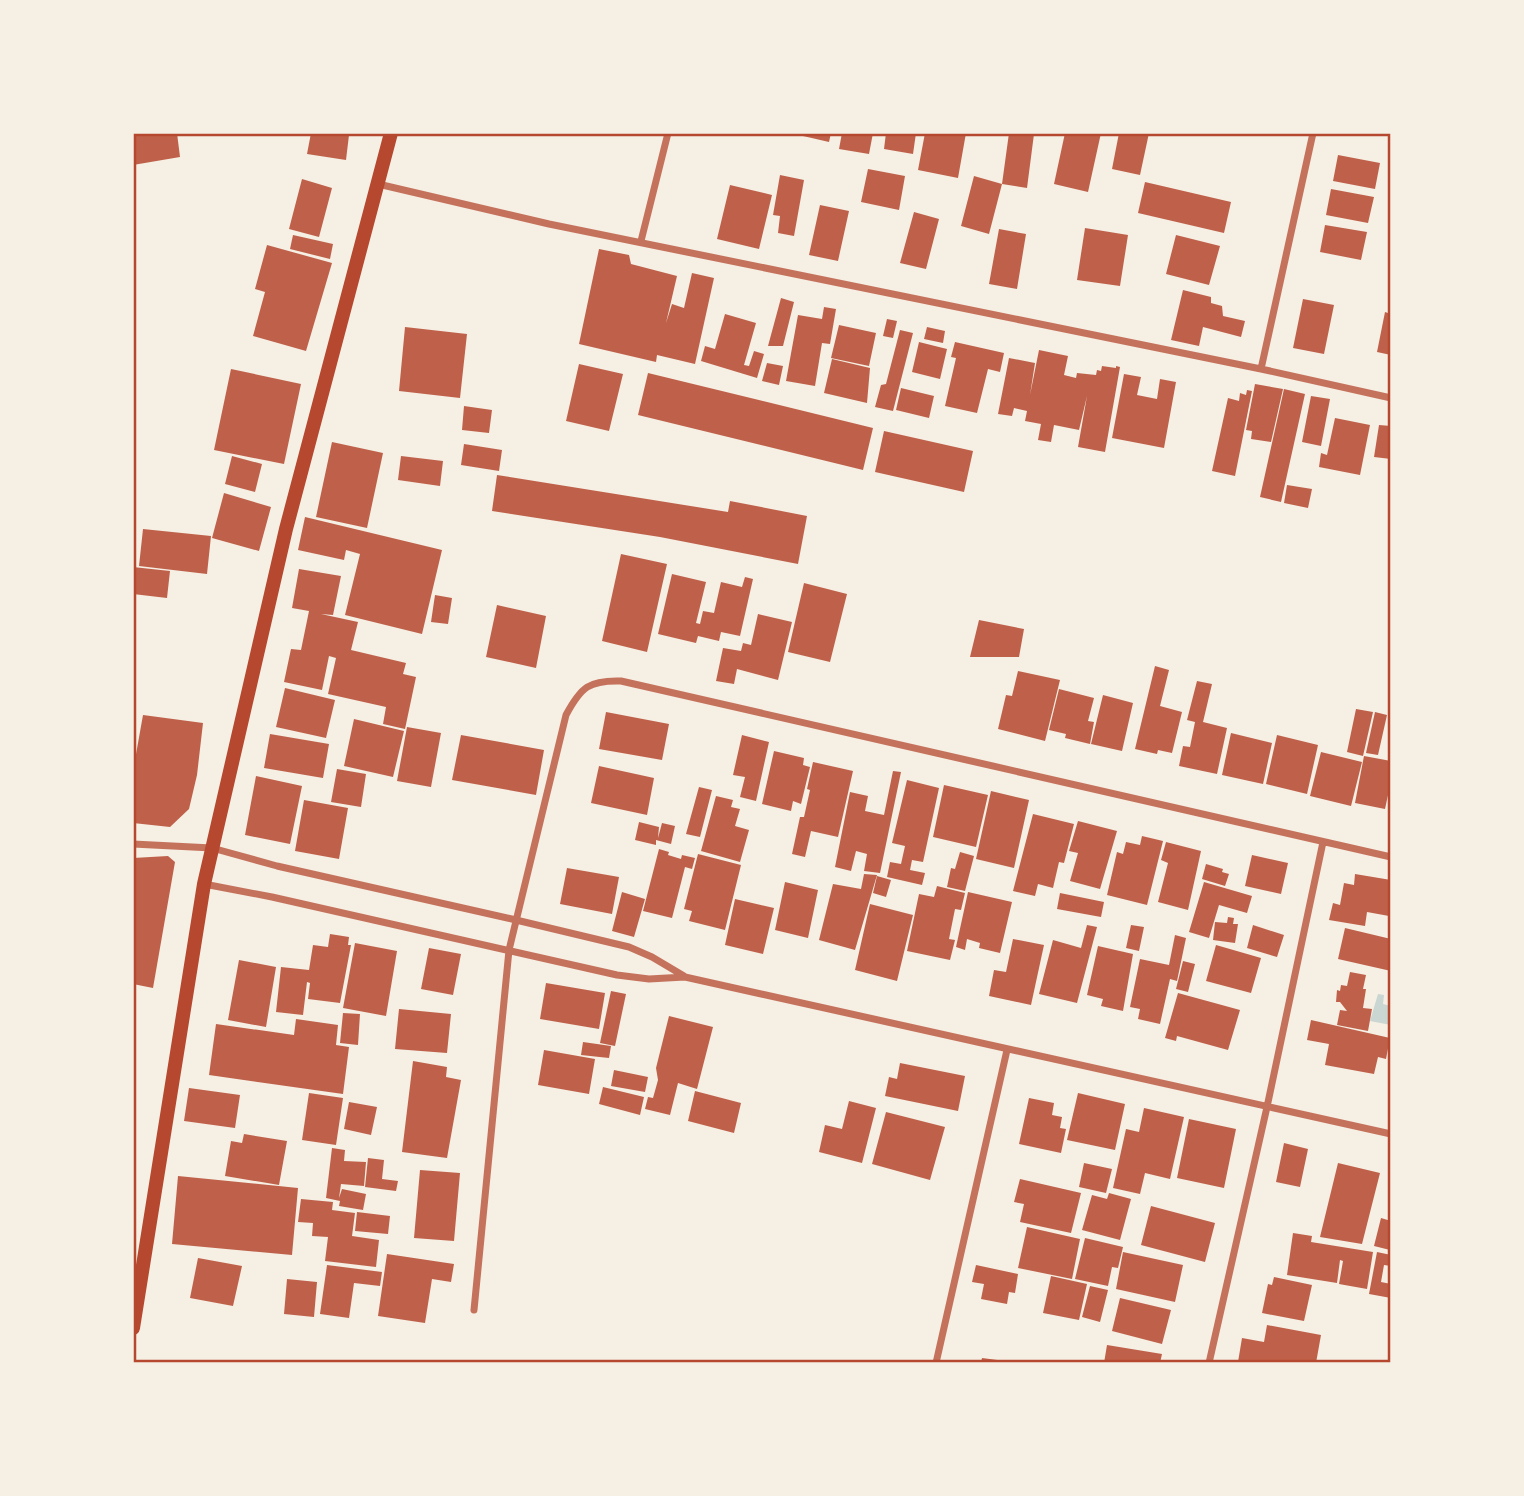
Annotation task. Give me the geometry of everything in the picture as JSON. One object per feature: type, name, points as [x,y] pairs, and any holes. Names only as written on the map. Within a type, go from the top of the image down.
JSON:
[{"type":"main road","points":[[133,1328],[204,884],[286,529],[391,133]]},
{"type":"street","points":[[641,241],[668,133]]},
{"type":"street","points":[[1261,369],[1313,133]]},
{"type":"street","points":[[377,183],[549,224],[1391,398]]},
{"type":"street","points":[[474,1310],[509,950],[566,715],[575,698],[588,685],[603,681],[621,681],[1391,858]]},
{"type":"street","points":[[1209,1363],[1323,842]]},
{"type":"street","points":[[133,844],[212,848],[278,866],[629,947],[685,976],[1391,1134]]},
{"type":"street","points":[[204,884],[617,975],[649,979],[685,976]]},
{"type":"street","points":[[936,1363],[1007,1050]]},
{"type":"shaded area","points":[[1378,994],[1384,995],[1383,1004],[1391,1006],[1391,1025],[1370,1021]]},
{"type":"building","points":[[133,133],[177,133],[180,157],[133,165]]},
{"type":"building","points":[[311,133],[349,135],[346,160],[307,154]]},
{"type":"building","points":[[790,133],[831,133],[829,142]]},
{"type":"building","points":[[842,133],[873,133],[869,154],[839,149]]},
{"type":"building","points":[[886,133],[916,133],[913,154],[884,149]]},
{"type":"building","points":[[925,133],[966,133],[958,178],[918,170]]},
{"type":"building","points":[[1009,133],[1034,134],[1027,188],[1002,184]]},
{"type":"building","points":[[1065,133],[1101,133],[1088,192],[1054,184]]},
{"type":"building","points":[[1119,133],[1149,133],[1140,175],[1112,169]]},
{"type":"building","points":[[1338,155],[1380,163],[1375,189],[1333,181]]},
{"type":"building","points":[[868,169],[905,176],[899,210],[861,202]]},
{"type":"building","points":[[780,175],[804,180],[794,236],[778,233],[780,216],[773,215]]},
{"type":"building","points":[[974,176],[1002,184],[989,234],[961,226]]},
{"type":"building","points":[[302,179],[332,188],[319,237],[289,229]]},
{"type":"building","points":[[1145,182],[1231,202],[1224,233],[1138,213]]},
{"type":"building","points":[[730,185],[772,195],[759,249],[717,239]]},
{"type":"building","points":[[1331,189],[1374,197],[1368,223],[1326,215]]},
{"type":"building","points":[[820,205],[849,211],[838,261],[809,255]]},
{"type":"building","points":[[914,212],[939,219],[926,269],[900,263]]},
{"type":"building","points":[[1325,225],[1367,232],[1361,260],[1320,252]]},
{"type":"building","points":[[1085,228],[1128,235],[1120,286],[1077,280]]},
{"type":"building","points":[[999,229],[1026,234],[1017,289],[989,284]]},
{"type":"building","points":[[293,235],[333,244],[330,259],[290,249]]},
{"type":"building","points":[[1176,235],[1220,246],[1209,285],[1166,274]]},
{"type":"building","points":[[267,245],[332,263],[306,351],[253,336],[265,292],[255,289]]},
{"type":"building","points":[[599,249],[629,255],[631,264],[677,276],[666,323],[672,304],[684,308],[692,273],[714,278],[695,364],[657,355],[656,362],[579,344]]},
{"type":"building","points":[[1183,290],[1211,297],[1211,303],[1222,306],[1223,316],[1245,321],[1241,337],[1203,327],[1199,346],[1171,340]]},
{"type":"building","points":[[781,298],[794,302],[783,346],[768,346]]},
{"type":"building","points":[[1303,299],[1334,305],[1324,354],[1293,348]]},
{"type":"building","points":[[824,307],[836,309],[830,344],[822,343],[815,386],[786,381],[798,315],[822,319]]},
{"type":"building","points":[[1385,312],[1391,314],[1391,355],[1377,352]]},
{"type":"building","points":[[725,314],[756,323],[744,365],[749,366],[754,351],[764,354],[757,378],[701,361],[705,346],[715,349]]},
{"type":"building","points":[[887,319],[897,321],[893,338],[883,336]]},
{"type":"building","points":[[839,325],[876,333],[869,366],[831,358]]},
{"type":"building","points":[[405,327],[467,334],[460,398],[399,391]]},
{"type":"building","points":[[927,327],[945,331],[943,343],[924,339]]},
{"type":"building","points":[[900,330],[913,333],[893,411],[875,407],[881,385],[886,384]]},
{"type":"building","points":[[919,342],[947,349],[940,379],[912,372]]},
{"type":"building","points":[[955,342],[1004,353],[1000,372],[988,369],[977,413],[945,406],[956,358],[951,357]]},
{"type":"building","points":[[1039,350],[1068,356],[1064,375],[1076,378],[1077,373],[1096,375],[1102,366],[1120,367],[1105,452],[1078,447],[1087,396],[1079,430],[1054,425],[1051,442],[1038,440],[1041,424],[1025,421],[1027,411],[1014,408],[1012,416],[998,414],[1009,358],[1035,363],[1030,395]]},
{"type":"building","points":[[832,359],[870,368],[867,403],[824,393]]},
{"type":"building","points":[[767,363],[783,366],[779,385],[762,381]]},
{"type":"building","points":[[579,364],[623,374],[609,431],[566,421]]},
{"type":"building","points":[[231,369],[301,384],[284,464],[214,450]]},
{"type":"building","points":[[648,373],[873,428],[863,470],[638,415]]},
{"type":"building","points":[[1124,374],[1141,377],[1137,395],[1157,399],[1160,379],[1176,382],[1164,448],[1112,438]]},
{"type":"building","points":[[1255,384],[1283,389],[1271,442],[1251,439],[1252,431],[1246,430]]},
{"type":"building","points":[[901,388],[934,396],[929,418],[896,410]]},
{"type":"building","points":[[1284,389],[1305,394],[1281,502],[1260,497]]},
{"type":"building","points":[[1247,390],[1252,391],[1235,476],[1212,471],[1228,398],[1239,401],[1240,393],[1246,395]]},
{"type":"building","points":[[1311,396],[1330,399],[1321,446],[1302,442]]},
{"type":"building","points":[[464,406],[492,410],[489,433],[462,430]]},
{"type":"building","points":[[1335,418],[1370,425],[1360,475],[1319,467],[1321,453],[1327,455]]},
{"type":"building","points":[[1379,425],[1391,426],[1391,459],[1374,457]]},
{"type":"building","points":[[884,431],[973,451],[964,492],[875,472]]},
{"type":"building","points":[[332,442],[383,453],[367,528],[316,517]]},
{"type":"building","points":[[464,444],[502,450],[499,471],[461,465]]},
{"type":"building","points":[[232,456],[262,464],[255,492],[225,484]]},
{"type":"building","points":[[401,456],[443,461],[440,486],[398,480]]},
{"type":"building","points":[[497,475],[728,512],[730,501],[807,516],[798,564],[660,537],[492,511]]},
{"type":"building","points":[[1287,485],[1312,489],[1308,508],[1284,503]]},
{"type":"building","points":[[224,493],[271,507],[259,551],[212,538]]},
{"type":"building","points":[[305,517],[442,550],[422,634],[345,615],[360,554],[346,550],[344,560],[298,550]]},
{"type":"building","points":[[143,529],[211,536],[207,574],[139,566]]},
{"type":"building","points":[[621,554],[667,564],[647,652],[602,641]]},
{"type":"building","points":[[133,567],[170,571],[167,598],[133,594]]},
{"type":"building","points":[[299,569],[341,576],[333,615],[321,614],[358,622],[351,650],[406,663],[403,674],[416,677],[405,729],[383,724],[386,707],[328,694],[336,658],[329,656],[322,690],[284,682],[291,649],[301,650],[309,611],[292,608]]},
{"type":"building","points":[[672,574],[706,582],[696,623],[700,624],[703,611],[714,613],[721,582],[742,587],[745,577],[753,579],[740,636],[721,632],[719,641],[698,636],[696,643],[658,634]]},
{"type":"building","points":[[804,583],[847,594],[830,662],[788,652]]},
{"type":"building","points":[[435,595],[452,598],[448,624],[431,622]]},
{"type":"building","points":[[497,605],[546,616],[536,668],[486,657]]},
{"type":"building","points":[[758,614],[792,622],[778,680],[737,669],[734,684],[716,681],[723,648],[741,651],[743,643],[751,645]]},
{"type":"building","points":[[979,620],[1024,629],[1019,657],[970,657]]},
{"type":"building","points":[[1155,666],[1169,670],[1160,706],[1182,712],[1172,753],[1158,750],[1157,754],[1135,749]]},
{"type":"building","points":[[1018,671],[1060,680],[1045,741],[998,729],[1006,695],[1012,696]]},
{"type":"building","points":[[1197,681],[1212,684],[1203,722],[1227,728],[1217,774],[1179,766],[1183,746],[1190,747],[1195,722],[1187,720]]},
{"type":"building","points":[[285,688],[335,700],[326,738],[276,727]]},
{"type":"building","points":[[1059,689],[1094,698],[1088,721],[1094,722],[1090,744],[1065,738],[1066,734],[1049,730]]},
{"type":"building","points":[[1103,695],[1133,703],[1122,751],[1091,744]]},
{"type":"building","points":[[1356,709],[1373,712],[1363,756],[1347,752]]},
{"type":"building","points":[[606,712],[669,724],[662,760],[599,749]]},
{"type":"building","points":[[1375,712],[1387,715],[1378,755],[1366,753]]},
{"type":"building","points":[[143,715],[203,723],[197,775],[189,809],[170,827],[133,823],[133,771]]},
{"type":"building","points":[[354,719],[404,731],[393,777],[344,766]]},
{"type":"building","points":[[407,727],[441,733],[431,787],[397,781]]},
{"type":"building","points":[[1231,733],[1272,743],[1263,784],[1222,775]]},
{"type":"building","points":[[270,734],[329,744],[323,778],[264,768]]},
{"type":"building","points":[[461,735],[544,750],[536,795],[452,780]]},
{"type":"building","points":[[742,735],[769,742],[756,801],[740,797],[745,777],[733,775]]},
{"type":"building","points":[[1277,735],[1318,745],[1307,794],[1266,784]]},
{"type":"building","points":[[774,751],[804,758],[803,765],[810,767],[801,804],[793,801],[791,811],[762,804]]},
{"type":"building","points":[[1321,752],[1362,762],[1351,806],[1310,796]]},
{"type":"building","points":[[1364,756],[1391,761],[1391,781],[1385,809],[1355,803]]},
{"type":"building","points":[[813,762],[853,771],[838,837],[811,831],[805,857],[792,854],[800,817],[804,817]]},
{"type":"building","points":[[599,766],[654,778],[647,815],[591,803]]},
{"type":"building","points":[[337,769],[366,774],[361,807],[331,802]]},
{"type":"building","points":[[893,771],[901,772],[880,873],[864,871],[867,854],[856,851],[851,871],[835,867],[850,792],[868,796],[865,811],[884,815]]},
{"type":"building","points":[[256,776],[302,786],[290,844],[245,835]]},
{"type":"building","points":[[907,780],[939,788],[923,862],[912,860],[910,870],[925,873],[922,885],[887,877],[890,862],[901,864],[905,846],[892,843]]},
{"type":"building","points":[[944,785],[988,795],[976,847],[933,837]]},
{"type":"building","points":[[699,787],[712,790],[700,837],[686,834]]},
{"type":"building","points":[[991,791],[1029,800],[1014,868],[976,859]]},
{"type":"building","points":[[716,796],[733,800],[731,807],[740,809],[735,826],[749,830],[740,862],[701,851]]},
{"type":"building","points":[[304,800],[348,808],[339,859],[295,851]]},
{"type":"building","points":[[1033,814],[1074,824],[1064,863],[1059,862],[1053,888],[1038,884],[1035,896],[1013,891]]},
{"type":"building","points":[[1078,821],[1117,831],[1100,889],[1070,881],[1078,853],[1069,851]]},
{"type":"building","points":[[639,822],[659,827],[658,838],[662,823],[675,826],[671,844],[656,840],[656,845],[635,840]]},
{"type":"building","points":[[1142,836],[1163,841],[1147,905],[1107,895],[1117,852],[1123,854],[1126,842],[1140,845]]},
{"type":"building","points":[[1166,842],[1201,851],[1188,910],[1158,902],[1168,863],[1161,860]]},
{"type":"building","points":[[659,849],[681,859],[682,855],[695,858],[692,869],[685,867],[672,918],[643,911]]},
{"type":"building","points":[[960,852],[974,856],[965,891],[947,887],[951,868],[955,869]]},
{"type":"building","points":[[698,854],[741,865],[725,930],[689,921],[692,911],[684,909]]},
{"type":"building","points":[[1252,855],[1288,863],[1281,894],[1245,886]]},
{"type":"building","points":[[168,856],[175,862],[153,988],[133,984],[133,858]]},
{"type":"building","points":[[1206,864],[1223,869],[1222,872],[1229,874],[1225,886],[1202,879]]},
{"type":"building","points":[[567,868],[619,877],[612,914],[560,904]]},
{"type":"building","points":[[864,874],[877,875],[855,950],[819,940],[833,884],[861,889]]},
{"type":"building","points":[[1355,874],[1391,880],[1389,916],[1367,912],[1365,926],[1329,920],[1333,903],[1340,905],[1344,883],[1354,885]]},
{"type":"building","points":[[877,876],[891,880],[886,897],[873,893]]},
{"type":"building","points":[[785,882],[818,890],[808,938],[775,930]]},
{"type":"building","points":[[1204,882],[1252,896],[1247,913],[1219,905],[1209,938],[1189,932]]},
{"type":"building","points":[[937,886],[965,893],[961,910],[955,909],[949,939],[955,940],[950,960],[907,951],[919,894],[934,897]]},
{"type":"building","points":[[622,892],[645,899],[634,937],[612,931]]},
{"type":"building","points":[[968,892],[1012,902],[1000,953],[979,948],[980,943],[967,939],[965,950],[956,947]]},
{"type":"building","points":[[1060,893],[1104,902],[1101,917],[1057,909]]},
{"type":"building","points":[[735,899],[774,908],[763,954],[725,945]]},
{"type":"building","points":[[870,904],[913,915],[897,981],[855,970]]},
{"type":"building","points":[[1228,917],[1234,918],[1233,924],[1238,924],[1235,943],[1213,940],[1215,922],[1227,923]]},
{"type":"building","points":[[1087,925],[1097,927],[1077,1003],[1039,994],[1053,940],[1081,948]]},
{"type":"building","points":[[1131,925],[1144,927],[1139,951],[1126,948]]},
{"type":"building","points":[[1253,925],[1284,935],[1277,957],[1247,948]]},
{"type":"building","points":[[1345,928],[1391,939],[1391,971],[1338,959]]},
{"type":"building","points":[[330,934],[349,937],[348,945],[351,945],[340,1003],[308,999],[310,983],[307,982],[303,1015],[276,1012],[281,967],[309,970],[313,945],[328,947]]},
{"type":"building","points":[[1175,935],[1186,938],[1177,981],[1170,979],[1160,1024],[1138,1019],[1140,1009],[1130,1007],[1140,959],[1169,965]]},
{"type":"building","points":[[1013,939],[1044,945],[1031,1005],[989,996],[994,970],[1006,972]]},
{"type":"building","points":[[355,943],[397,951],[386,1016],[343,1008]]},
{"type":"building","points":[[1216,945],[1261,958],[1251,993],[1206,981]]},
{"type":"building","points":[[1098,946],[1133,954],[1123,1011],[1101,1006],[1103,999],[1087,995]]},
{"type":"building","points":[[429,948],[461,954],[453,995],[421,989]]},
{"type":"building","points":[[239,960],[276,967],[266,1027],[228,1020]]},
{"type":"building","points":[[1183,961],[1195,964],[1188,992],[1176,989]]},
{"type":"building","points":[[1350,972],[1366,975],[1363,1008],[1372,1009],[1368,1031],[1337,1025],[1340,1010],[1347,1011],[1340,1002],[1336,1002],[1337,990],[1340,991],[1341,985],[1347,986]]},
{"type":"building","points":[[546,983],[605,993],[599,1029],[540,1019]]},
{"type":"building","points":[[611,991],[626,994],[615,1046],[600,1043]]},
{"type":"building","points":[[1178,993],[1240,1010],[1228,1050],[1177,1036],[1176,1041],[1165,1038]]},
{"type":"building","points":[[399,1009],[451,1014],[447,1053],[395,1049]]},
{"type":"building","points":[[343,1013],[360,1014],[358,1045],[340,1043]]},
{"type":"building","points":[[669,1016],[713,1027],[697,1089],[678,1083],[670,1115],[645,1109],[648,1097],[653,1098],[658,1080],[656,1068]]},
{"type":"building","points":[[296,1019],[338,1025],[336,1045],[349,1047],[343,1094],[209,1075],[216,1024],[294,1035]]},
{"type":"building","points":[[1311,1020],[1390,1038],[1386,1059],[1378,1057],[1374,1074],[1325,1065],[1329,1044],[1307,1040]]},
{"type":"building","points":[[583,1042],[611,1046],[609,1058],[581,1055]]},
{"type":"building","points":[[544,1050],[595,1059],[589,1094],[538,1085]]},
{"type":"building","points":[[413,1061],[447,1067],[446,1077],[461,1080],[447,1158],[402,1152]]},
{"type":"building","points":[[900,1063],[965,1076],[958,1111],[885,1096],[889,1077],[897,1079]]},
{"type":"building","points":[[614,1070],[648,1077],[645,1092],[611,1086]]},
{"type":"building","points":[[603,1087],[644,1097],[640,1115],[599,1104]]},
{"type":"building","points":[[189,1088],[240,1095],[235,1128],[184,1121]]},
{"type":"building","points":[[695,1091],[741,1103],[734,1133],[688,1121]]},
{"type":"building","points":[[309,1093],[343,1098],[336,1145],[302,1140]]},
{"type":"building","points":[[1078,1093],[1125,1104],[1115,1150],[1067,1140]]},
{"type":"building","points":[[1029,1098],[1054,1103],[1052,1115],[1062,1117],[1060,1128],[1066,1129],[1061,1153],[1019,1144]]},
{"type":"building","points":[[849,1101],[876,1108],[862,1163],[819,1152],[825,1125],[842,1129]]},
{"type":"building","points":[[349,1102],[377,1107],[371,1135],[344,1129]]},
{"type":"building","points":[[1144,1108],[1184,1117],[1170,1179],[1145,1173],[1140,1194],[1113,1188],[1126,1129],[1139,1132]]},
{"type":"building","points":[[886,1112],[945,1127],[930,1180],[872,1164]]},
{"type":"building","points":[[1189,1119],[1236,1129],[1224,1188],[1177,1178]]},
{"type":"building","points":[[244,1134],[287,1141],[279,1185],[225,1176],[231,1141],[242,1143]]},
{"type":"building","points":[[1284,1143],[1308,1149],[1300,1187],[1276,1182]]},
{"type":"building","points":[[332,1148],[345,1150],[344,1161],[366,1162],[364,1186],[341,1184],[339,1198],[342,1189],[366,1194],[363,1210],[339,1206],[340,1201],[326,1198]]},
{"type":"building","points":[[368,1158],[384,1160],[382,1179],[398,1181],[396,1191],[365,1187]]},
{"type":"building","points":[[1084,1163],[1112,1169],[1106,1193],[1079,1187]]},
{"type":"building","points":[[1338,1163],[1380,1173],[1362,1244],[1320,1237]]},
{"type":"building","points":[[420,1170],[460,1173],[454,1241],[414,1238]]},
{"type":"building","points":[[178,1176],[298,1188],[292,1255],[172,1244]]},
{"type":"building","points":[[1020,1179],[1081,1193],[1071,1233],[1020,1222],[1024,1204],[1014,1202]]},
{"type":"building","points":[[1109,1193],[1131,1199],[1120,1240],[1082,1230],[1092,1195],[1107,1199]]},
{"type":"building","points":[[301,1199],[333,1202],[332,1210],[355,1213],[352,1236],[379,1240],[376,1267],[325,1261],[328,1237],[312,1236],[313,1223],[298,1222]]},
{"type":"building","points":[[1151,1206],[1215,1223],[1205,1262],[1141,1245]]},
{"type":"building","points":[[357,1212],[390,1216],[388,1234],[355,1231]]},
{"type":"building","points":[[1381,1218],[1391,1221],[1390,1250],[1374,1246]]},
{"type":"building","points":[[1027,1227],[1080,1239],[1072,1279],[1018,1268]]},
{"type":"building","points":[[1293,1233],[1312,1236],[1311,1242],[1373,1252],[1367,1289],[1339,1284],[1343,1261],[1340,1260],[1337,1283],[1287,1275]]},
{"type":"building","points":[[1085,1238],[1123,1247],[1118,1268],[1112,1267],[1108,1286],[1075,1279]]},
{"type":"building","points":[[1123,1252],[1183,1265],[1175,1302],[1116,1289]]},
{"type":"building","points":[[1377,1252],[1391,1255],[1391,1266],[1384,1265],[1381,1282],[1391,1284],[1391,1298],[1369,1294]]},
{"type":"building","points":[[387,1254],[454,1264],[451,1282],[432,1279],[425,1323],[378,1316]]},
{"type":"building","points":[[198,1258],[242,1266],[233,1306],[190,1298]]},
{"type":"building","points":[[327,1265],[382,1272],[380,1286],[354,1283],[349,1318],[320,1314]]},
{"type":"building","points":[[976,1265],[1018,1274],[1015,1293],[1009,1292],[1007,1304],[981,1299],[984,1284],[972,1282]]},
{"type":"building","points":[[1051,1276],[1087,1284],[1079,1320],[1043,1313]]},
{"type":"building","points":[[1274,1277],[1312,1285],[1304,1321],[1262,1313],[1268,1284],[1272,1285]]},
{"type":"building","points":[[287,1279],[317,1282],[314,1317],[284,1314]]},
{"type":"building","points":[[1090,1286],[1108,1290],[1100,1322],[1082,1317]]},
{"type":"building","points":[[1120,1298],[1171,1310],[1162,1344],[1112,1331]]},
{"type":"building","points":[[1267,1325],[1321,1335],[1316,1363],[1238,1362],[1242,1338],[1264,1342]]},
{"type":"building","points":[[1107,1345],[1162,1354],[1160,1363],[1104,1363]]},
{"type":"building","points":[[982,1358],[1005,1361],[1005,1363],[981,1363]]}]
